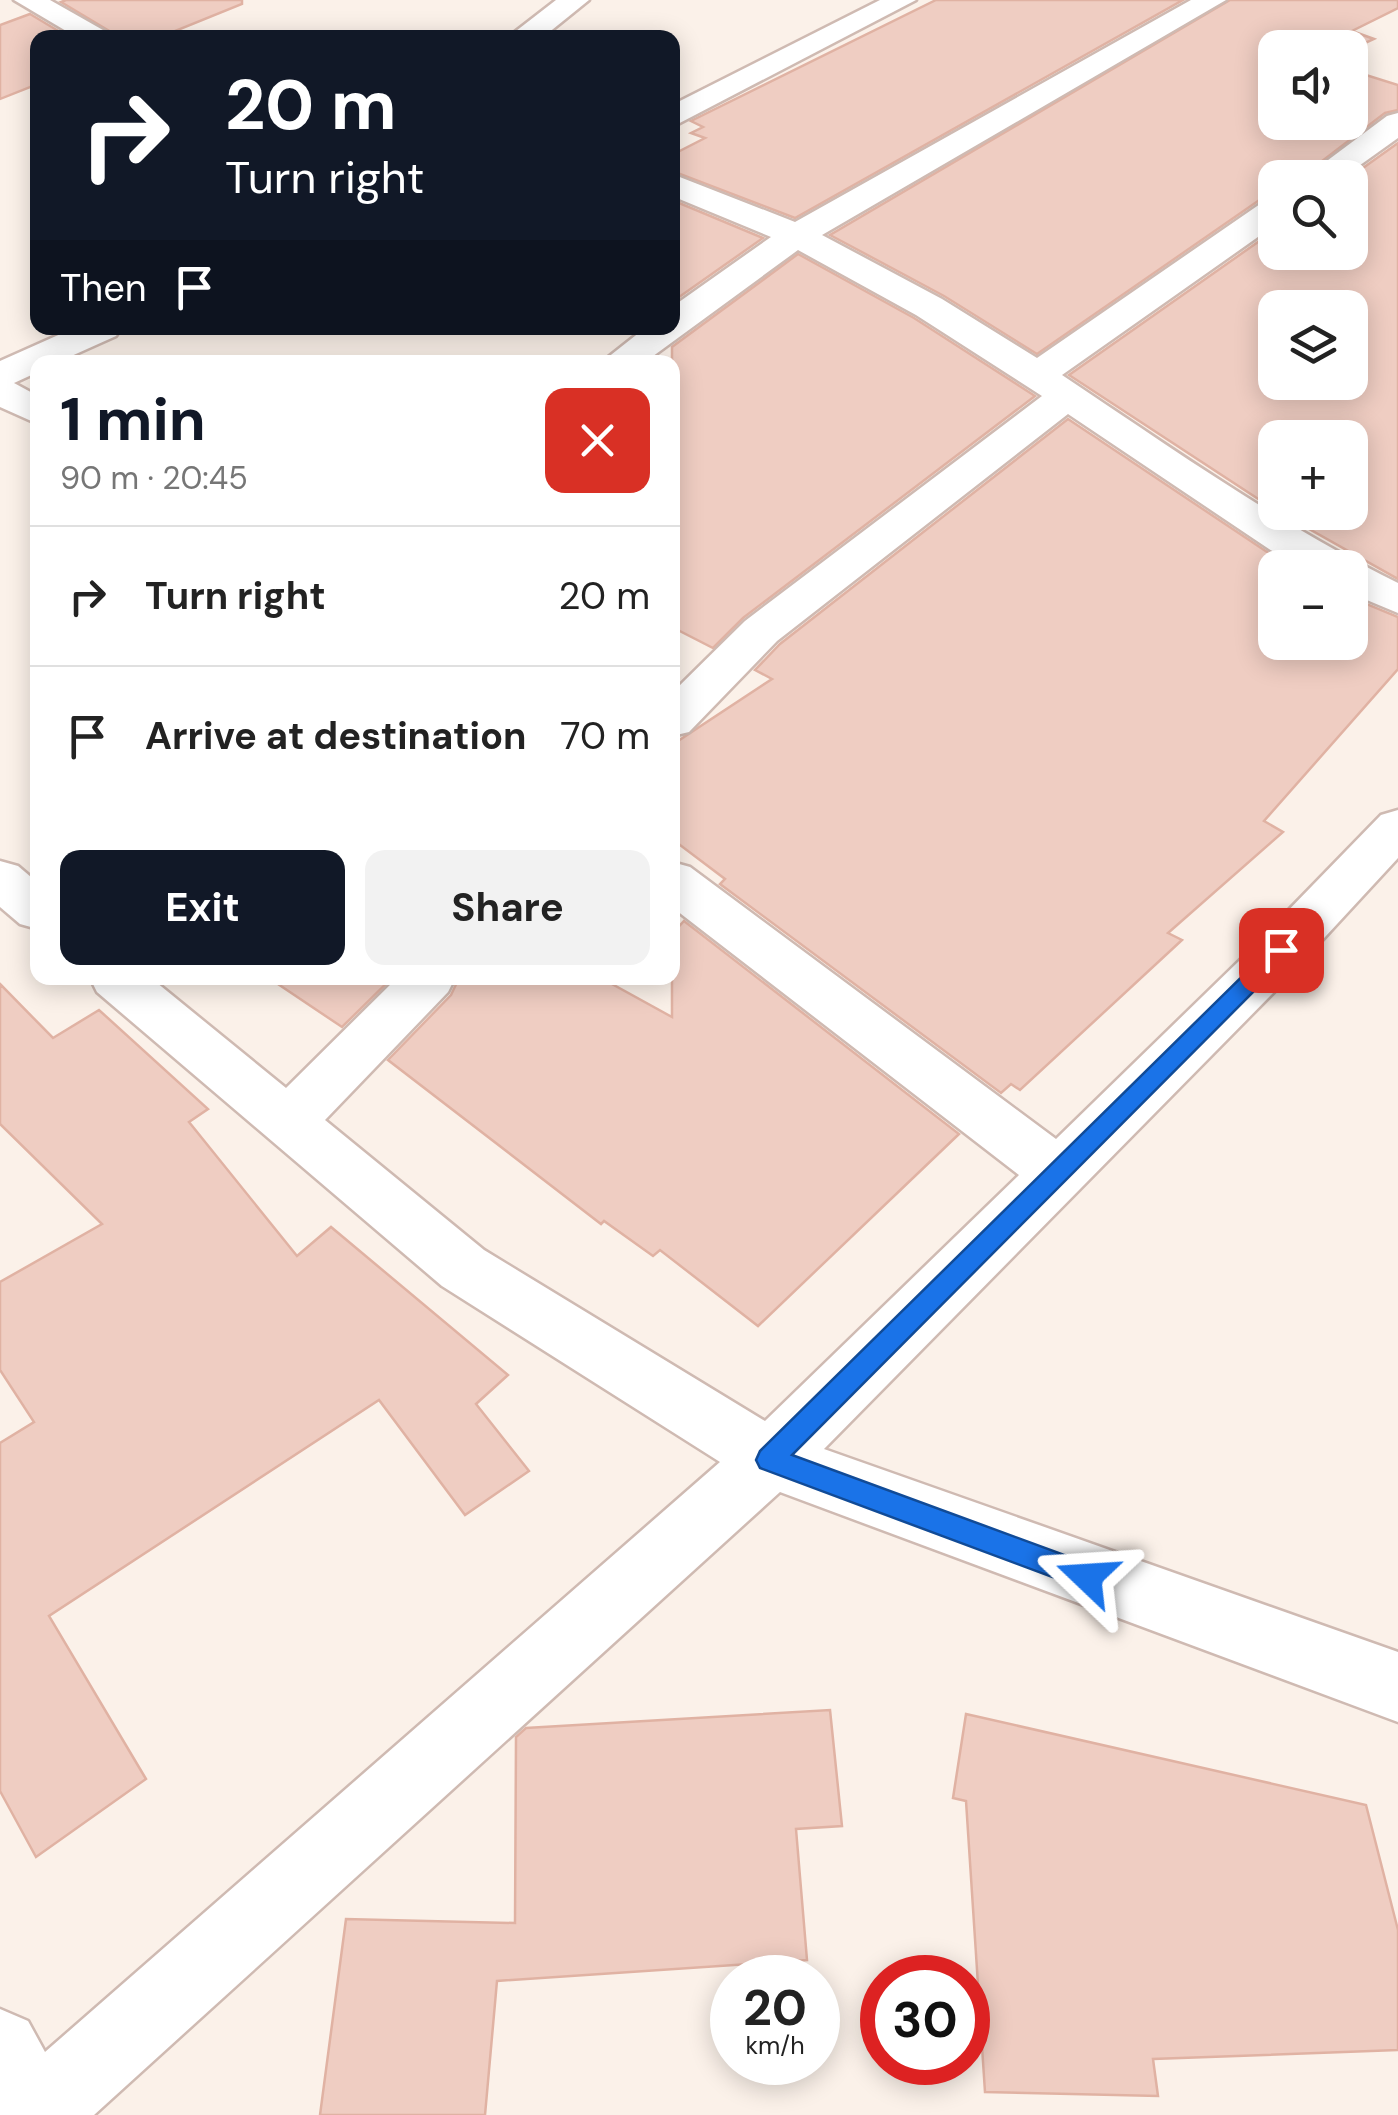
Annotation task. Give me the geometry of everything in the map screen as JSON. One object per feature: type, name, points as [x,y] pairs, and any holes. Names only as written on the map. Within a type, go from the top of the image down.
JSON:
[{"type":"street","points":[[28,0],[86,30]]},
{"type":"street","points":[[533,30],[574,0]]},
{"type":"street","points":[[680,114],[902,0]]},
{"type":"street","points":[[680,319],[795,236],[1212,0]]},
{"type":"street","points":[[1346,160],[1398,123]]},
{"type":"street","points":[[680,187],[742,208],[896,290],[1052,386],[1299,550]]},
{"type":"street","points":[[680,712],[761,631],[1052,386],[1258,222]]},
{"type":"street","points":[[44,355],[89,335]]},
{"type":"street","points":[[630,355],[658,335]]},
{"type":"street","points":[[0,375],[30,361]]},
{"type":"street","points":[[0,390],[30,407]]},
{"type":"street","points":[[1368,585],[1398,600]]},
{"type":"street","points":[[0,2049],[34,2115],[770,1460],[1258,975],[1398,827]]},
{"type":"street","points":[[0,878],[30,904]]},
{"type":"street","points":[[680,886],[1059,1173]]},
{"type":"street","points":[[124,985],[463,1268],[770,1460],[1398,1687]]},
{"type":"street","points":[[287,1122],[423,985]]},
{"type":"building","points":[[242,0],[242,4],[178,30],[108,30],[61,2]]},
{"type":"building","points":[[936,0],[1183,0],[795,218],[680,174],[680,151],[705,138],[691,133],[703,127],[691,121]]},
{"type":"building","points":[[1230,0],[1398,0],[1398,8],[1354,30],[1258,30],[1258,140],[1350,140],[1324,160],[1258,160],[1258,201],[1037,354],[944,296],[830,235]]},
{"type":"building","points":[[30,14],[57,30],[30,30],[30,87],[0,99],[0,25]]},
{"type":"building","points":[[1368,76],[1398,85],[1398,110],[1385,113],[1368,126]]},
{"type":"building","points":[[1398,143],[1398,579],[1368,562],[1368,550],[1346,550],[1311,530],[1368,530],[1368,420],[1258,420],[1258,499],[1069,375],[1258,242],[1258,270],[1368,270],[1368,164]]},
{"type":"building","points":[[680,203],[763,238],[680,296]]},
{"type":"building","points":[[798,254],[914,318],[1035,396],[743,618],[713,648],[680,631],[680,355],[672,355],[672,347]]},
{"type":"building","points":[[1068,419],[1264,550],[1258,550],[1258,660],[1368,660],[1368,604],[1398,617],[1398,669],[1264,821],[1283,832],[1168,933],[1182,940],[1020,1090],[1011,1084],[1001,1093],[720,884],[725,879],[680,845],[680,740],[772,679],[755,670],[780,644]]},
{"type":"building","points":[[684,921],[959,1134],[758,1326],[660,1250],[653,1256],[604,1221],[601,1224],[388,1060],[451,995],[456,985],[614,985],[672,1017],[672,985],[680,985],[680,925]]},
{"type":"building","points":[[0,984],[53,1038],[99,1010],[208,1109],[189,1122],[297,1256],[331,1227],[508,1375],[476,1404],[529,1471],[465,1515],[379,1400],[49,1616],[146,1779],[36,1857],[0,1791],[0,1443],[34,1422],[0,1370],[0,1282],[102,1224],[0,1124]]},
{"type":"building","points":[[279,985],[385,985],[342,1027]]},
{"type":"building","points":[[830,1710],[842,1826],[796,1829],[807,1955],[710,1955],[710,1967],[497,1981],[485,2115],[320,2115],[346,1919],[515,1923],[516,1737],[526,1728]]},
{"type":"building","points":[[966,1714],[1366,1805],[1398,1930],[1398,2050],[1153,2059],[1158,2096],[985,2092],[985,2085],[990,2085],[990,1955],[976,1955],[966,1801],[953,1798]]},
{"type":"route","points":[[1087,1577],[770,1460],[1281,950]]}]
